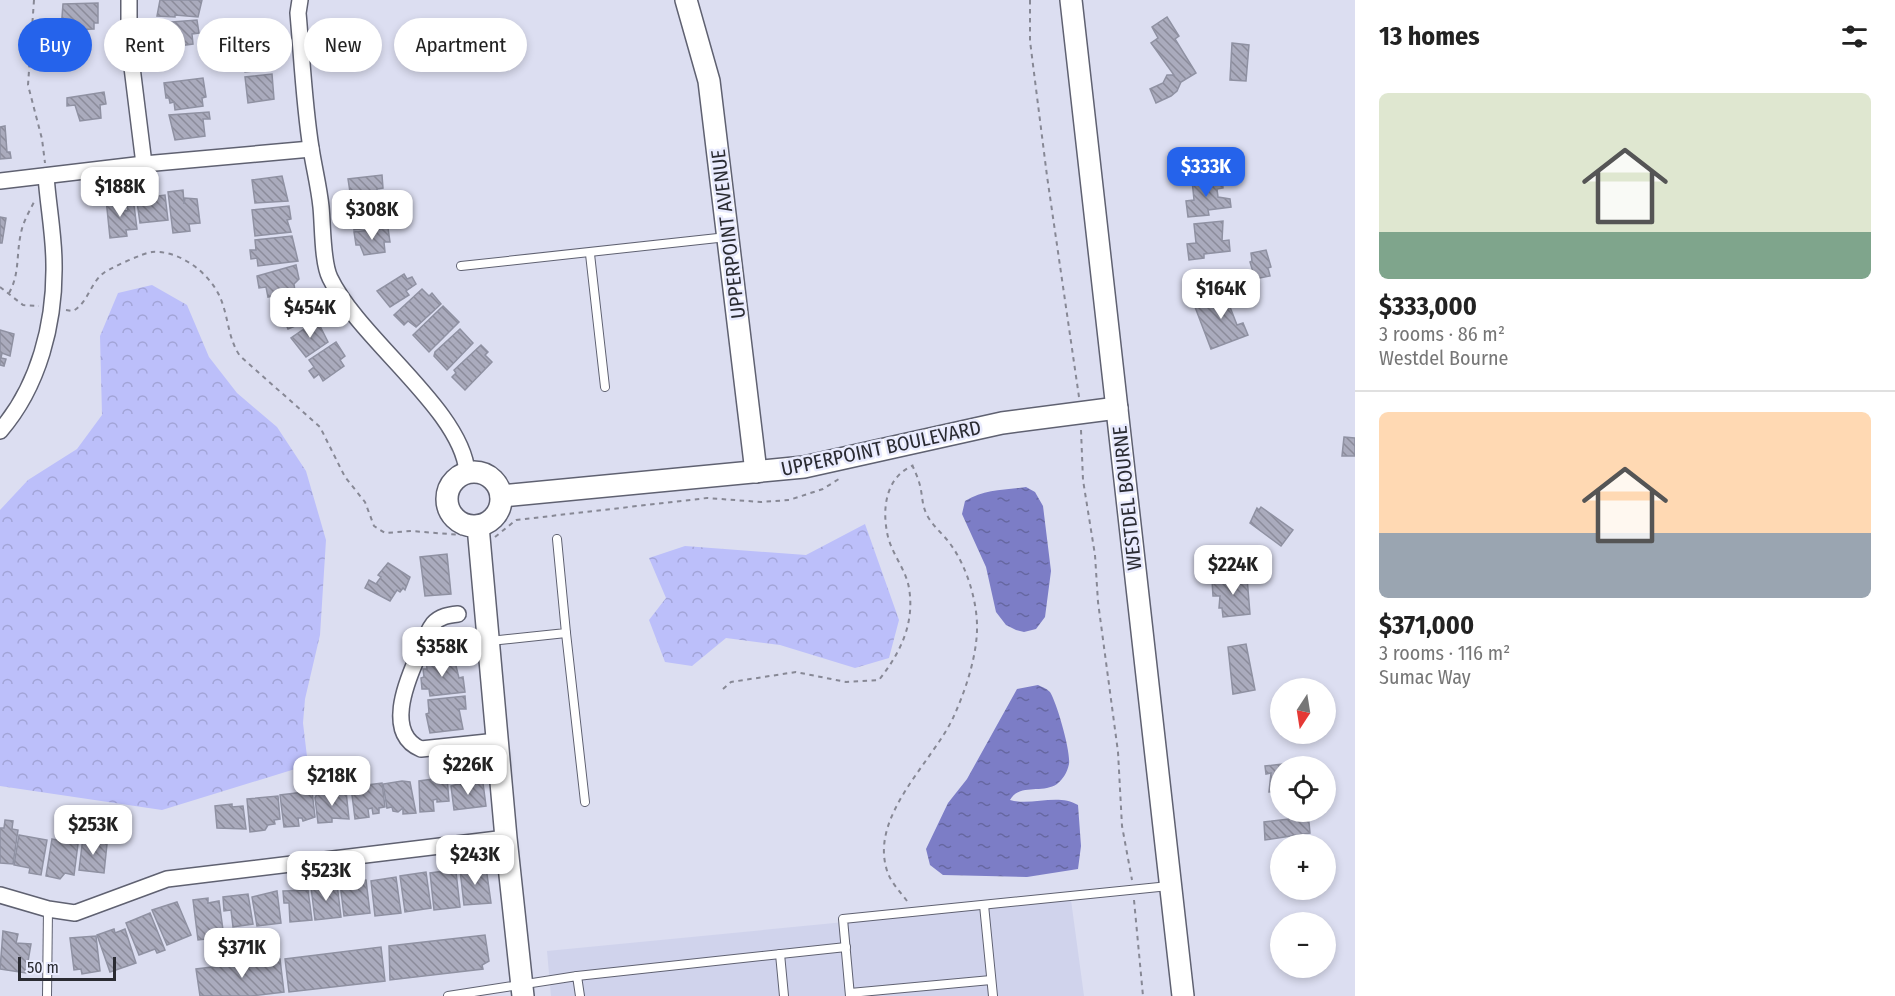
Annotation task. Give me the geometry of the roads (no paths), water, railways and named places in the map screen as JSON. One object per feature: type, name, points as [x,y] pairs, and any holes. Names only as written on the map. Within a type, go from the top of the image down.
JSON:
[{"type":"street","points":[[129,0],[129,43],[144,164]]},
{"type":"street","points":[[300,0],[298,13],[311,149],[317,174],[328,275],[337,292],[356,317],[451,429],[464,454],[467,472]]},
{"type":"street","name":"UPPERPOINT AVENUE","points":[[686,0],[710,81],[756,472]]},
{"type":"street","name":"WESTDEL BOURNE","points":[[1071,0],[1183,996]]},
{"type":"street","points":[[0,182],[144,164],[311,149]]},
{"type":"street","points":[[0,431],[27,395],[36,370],[51,307],[54,261],[46,176]]},
{"type":"street","name":"UPPERPOINT BOULEVARD","points":[[508,504],[804,467],[1002,423],[1117,408]]},
{"type":"street","points":[[477,471],[490,477],[496,482],[508,504],[478,531],[459,522],[447,507],[446,494],[451,483],[467,472],[477,471]]},
{"type":"street","points":[[478,531],[506,838],[523,990]]},
{"type":"street","points":[[458,614],[443,616],[434,623],[426,637],[404,690],[401,704],[404,735],[411,745],[421,749],[497,741]]},
{"type":"street","points":[[0,895],[48,909],[75,913],[167,879],[506,838]]},
{"type":"lane","points":[[460,266],[590,254],[729,237]]},
{"type":"lane","points":[[590,254],[605,387]]},
{"type":"lane","points":[[557,539],[585,802]]},
{"type":"lane","points":[[488,642],[566,633]]},
{"type":"lane","points":[[991,980],[850,995],[843,919],[1171,886]]},
{"type":"lane","points":[[984,905],[993,996]]},
{"type":"lane","points":[[47,996],[48,909]]},
{"type":"lane","points":[[448,996],[523,990],[577,976],[846,947]]},
{"type":"lane","points":[[780,954],[784,996]]},
{"type":"lane","points":[[577,976],[580,996]]},
{"type":"water","points":[[1026,487],[1035,492],[1043,506],[1051,571],[1045,617],[1036,629],[1024,632],[1006,625],[996,612],[986,567],[962,514],[965,501],[972,497]]},
{"type":"water","points":[[1038,685],[1050,692],[1053,698],[1066,739],[1069,764],[1064,776],[1057,784],[1019,792],[1010,800],[1027,802],[1062,800],[1078,805],[1081,846],[1078,869],[1027,877],[943,875],[930,865],[926,849],[948,803],[967,779],[1017,689]]}]
